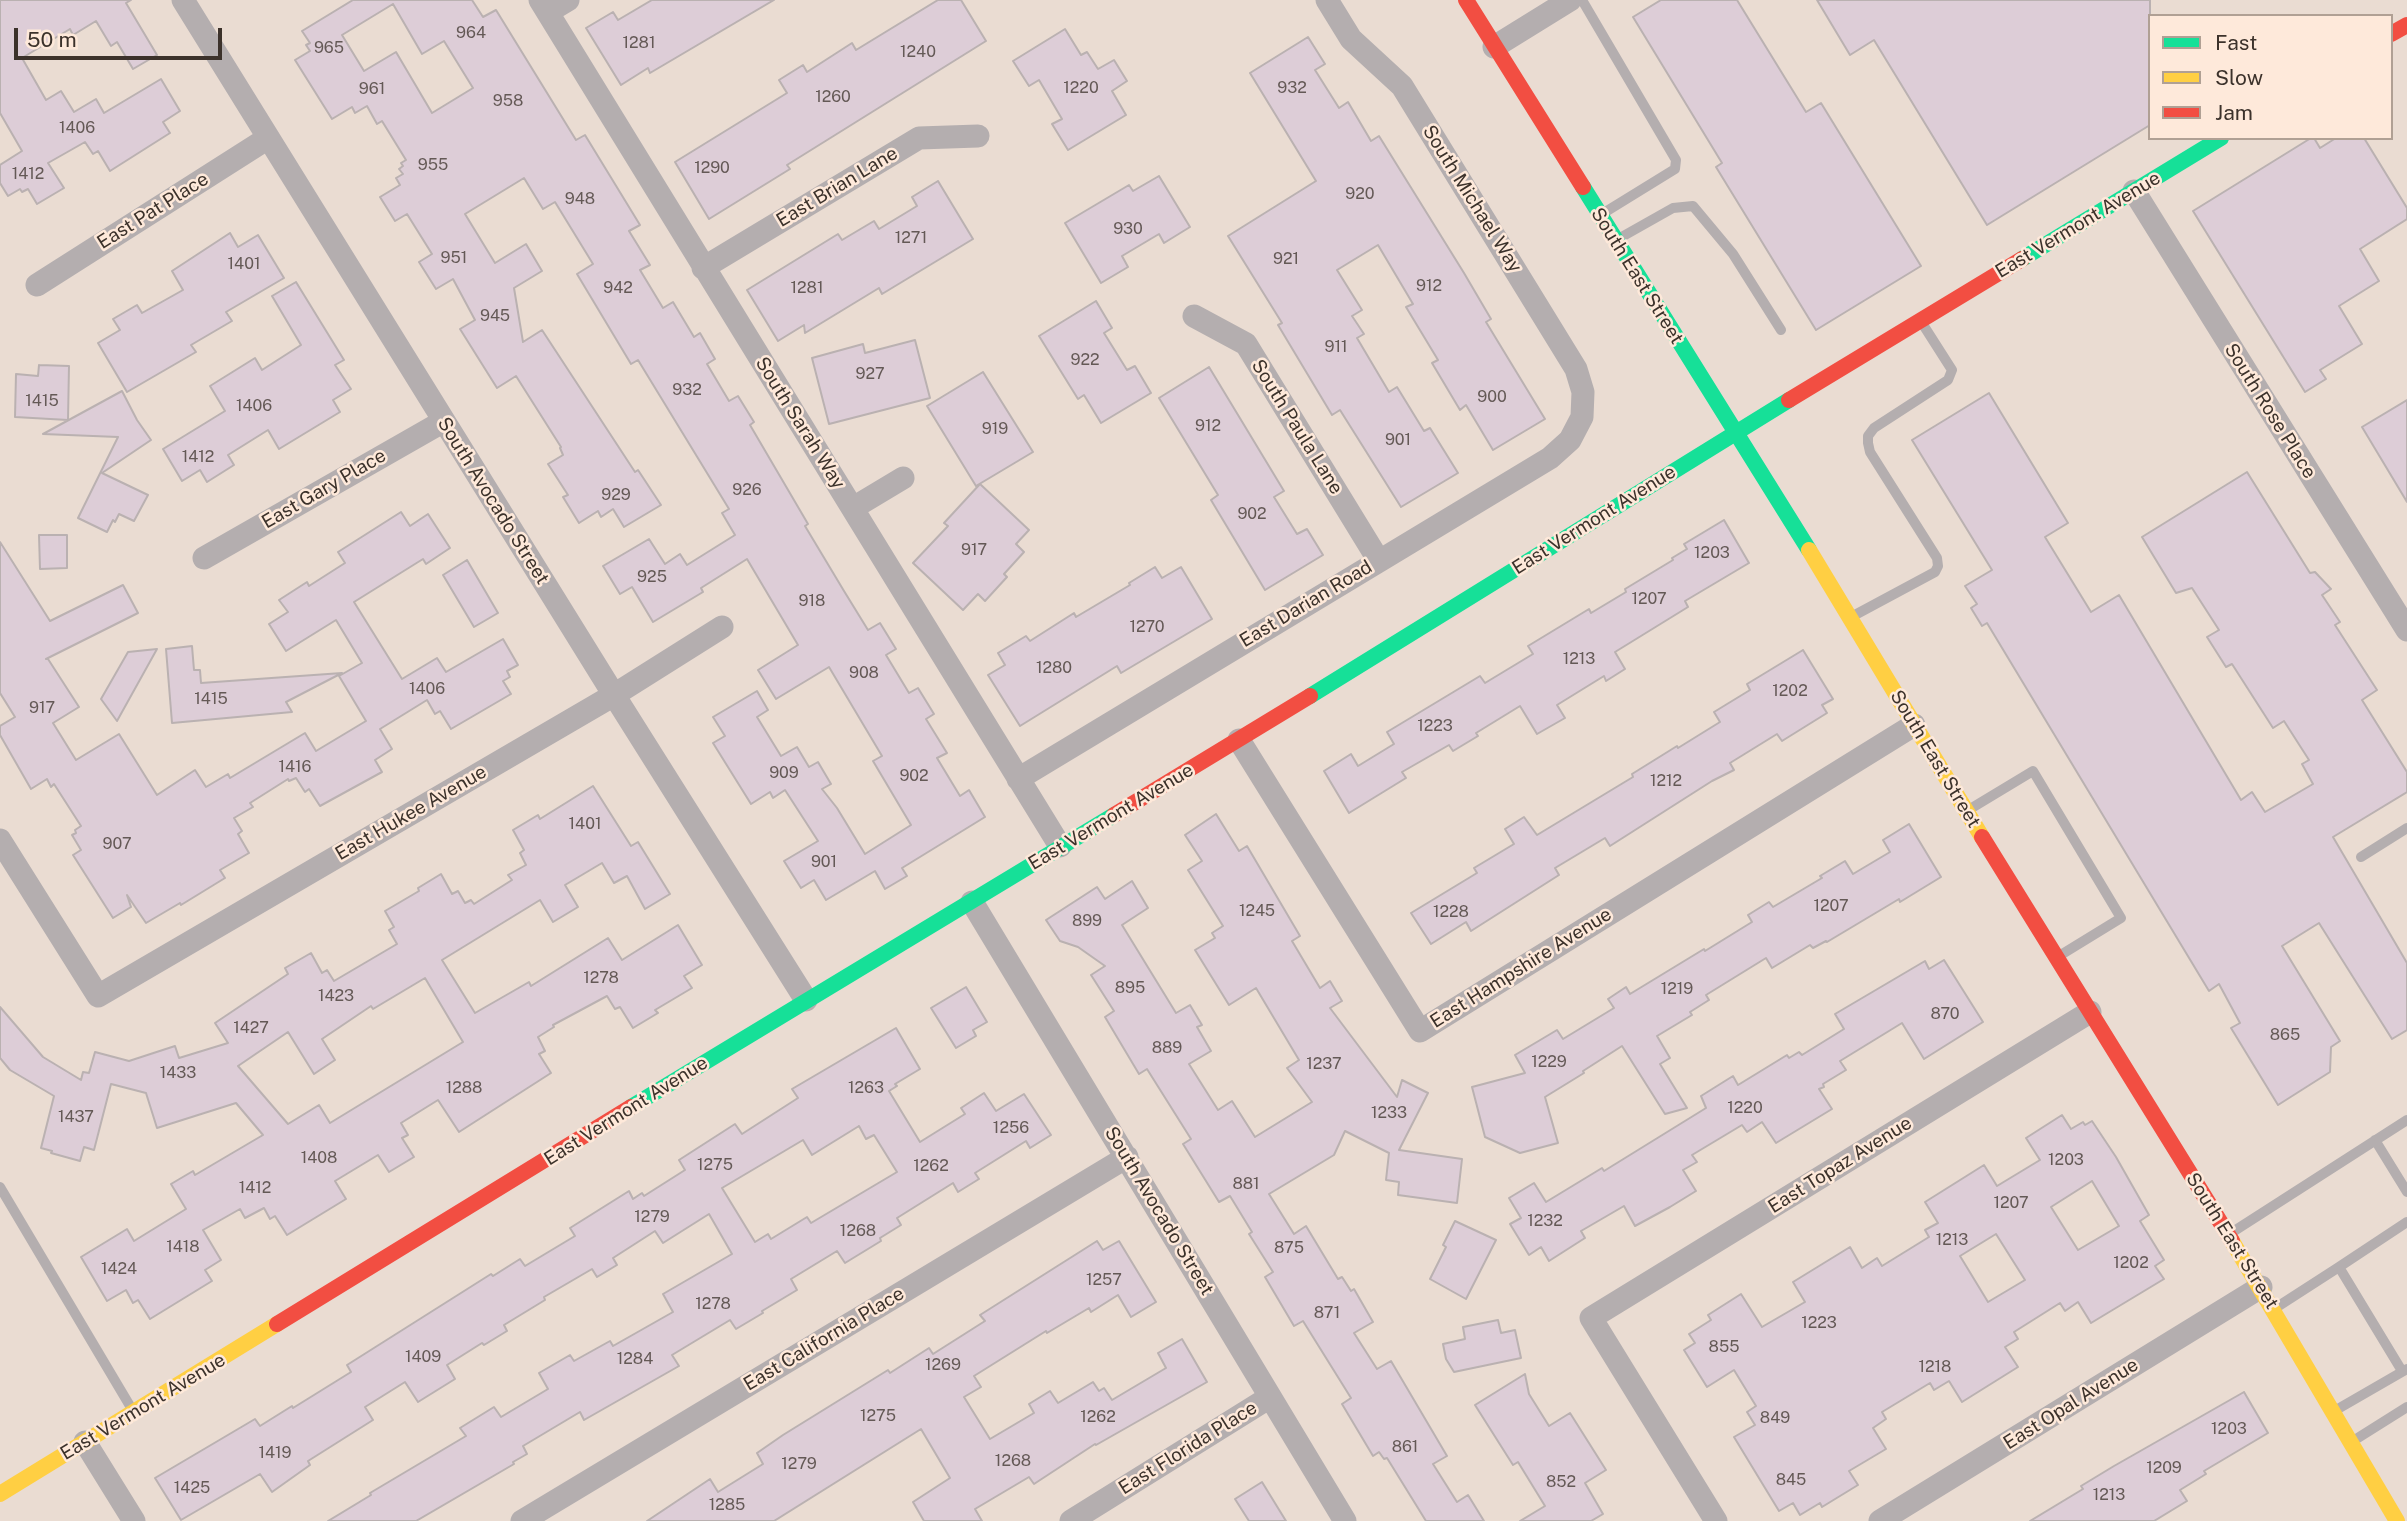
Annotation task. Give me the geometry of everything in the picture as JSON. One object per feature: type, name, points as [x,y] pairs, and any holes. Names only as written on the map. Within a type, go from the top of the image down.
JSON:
[{"type":"street","name":"South Avocado Street","points":[[183,0],[806,1000]]},
{"type":"street","points":[[544,6],[568,0]]},
{"type":"street","name":"South Michael Way","points":[[1326,0],[1351,39],[1402,86],[1569,357],[1583,392],[1582,417]]},
{"type":"street","name":"South East Street","points":[[1466,0],[1851,618],[2056,958],[2274,1308],[2397,1521]]},
{"type":"street","points":[[1494,47],[1570,0]]},
{"type":"street","name":"South Sarah Way","points":[[544,6],[1060,846]]},
{"type":"street","name":"East Brian Lane","points":[[703,268],[919,138],[978,136]]},
{"type":"street","name":"East Pat Place","points":[[37,285],[268,138]]},
{"type":"street","name":"East Vermont Avenue","points":[[0,1494],[2218,140]]},
{"type":"street","name":"South Rose Place","points":[[2134,191],[2407,630]]},
{"type":"street","name":"South Paula Lane","points":[[1194,316],[1246,344],[1379,561]]},
{"type":"street","name":"East Darian Road","points":[[1018,779],[1550,458],[1570,440],[1582,417]]},
{"type":"street","name":"East Gary Place","points":[[204,558],[444,421]]},
{"type":"street","points":[[853,508],[903,478]]},
{"type":"street","name":"East Hukee Avenue","points":[[0,841],[98,996],[614,695],[722,627]]},
{"type":"street","name":"East Hampshire Avenue","points":[[1239,740],[1420,1031],[1914,725]]},
{"type":"street","name":"South Avocado Street","points":[[972,902],[1345,1521]]},
{"type":"street","name":"East Topaz Avenue","points":[[1716,1521],[1591,1318],[2090,1012]]},
{"type":"street","name":"East California Place","points":[[522,1521],[1127,1157]]},
{"type":"street","name":"East Opal Avenue","points":[[1880,1521],[2261,1287]]},
{"type":"street","name":"East Florida Place","points":[[1071,1521],[1270,1397]]},
{"type":"street","points":[[85,1441],[134,1521]]},
{"type":"lane","points":[[1582,0],[1676,160],[1675,169],[1666,176],[1600,216]]},
{"type":"lane","points":[[1615,241],[1673,208],[1693,206],[1733,254],[1781,330]]},
{"type":"lane","points":[[1851,618],[1935,572],[1938,566],[1937,558],[1870,452],[1868,443],[1868,436],[1874,428],[1948,380],[1952,370],[1920,321]]},
{"type":"lane","points":[[1966,811],[2033,771],[2121,918],[2056,958]]},
{"type":"lane","points":[[2361,857],[2407,828]]},
{"type":"lane","points":[[2229,1235],[2407,1119]]},
{"type":"lane","points":[[2375,1140],[2407,1192]]},
{"type":"lane","points":[[0,1187],[134,1413]]},
{"type":"lane","points":[[2274,1308],[2407,1222]]},
{"type":"lane","points":[[2334,1412],[2405,1370],[2339,1267]]},
{"type":"lane","points":[[2351,1442],[2407,1407]]},
{"type":"building","points":[[0,0],[131,0],[126,3],[157,55],[133,69],[117,42],[111,46],[96,21],[73,35],[70,29],[22,58],[46,100],[61,91],[74,112],[96,99],[104,113],[161,79],[180,111],[163,122],[170,133],[110,171],[98,151],[93,154],[85,142],[48,163],[64,188],[37,204],[28,189],[22,192],[20,189],[8,196],[0,183],[0,165],[22,151],[0,113]]},
{"type":"building","points":[[353,0],[472,0],[483,17],[496,10],[576,140],[585,135],[640,225],[629,231],[650,265],[640,270],[663,308],[673,302],[694,337],[700,333],[715,359],[707,364],[729,401],[738,396],[754,422],[750,425],[844,591],[868,630],[880,623],[896,649],[886,655],[909,693],[918,688],[934,714],[926,719],[947,753],[937,758],[960,796],[969,790],[985,817],[902,868],[907,876],[885,889],[875,871],[826,900],[814,880],[801,888],[784,861],[818,841],[785,790],[773,798],[770,792],[751,804],[713,743],[725,736],[713,717],[757,691],[768,710],[757,717],[781,756],[797,747],[809,767],[818,762],[831,784],[822,789],[865,854],[911,825],[873,761],[882,756],[829,667],[776,699],[758,670],[798,645],[747,559],[701,588],[703,592],[653,622],[632,587],[620,594],[603,566],[649,539],[665,564],[680,554],[687,565],[735,535],[722,513],[729,509],[638,360],[631,364],[577,274],[593,264],[555,202],[543,209],[524,178],[465,214],[495,263],[526,244],[542,271],[514,288],[523,342],[542,330],[635,472],[638,470],[661,505],[624,527],[613,509],[601,517],[598,511],[579,523],[563,497],[568,495],[548,464],[563,455],[561,447],[516,376],[497,388],[460,329],[475,320],[453,279],[436,289],[419,262],[432,254],[407,214],[395,221],[380,197],[400,185],[396,178],[403,174],[399,169],[403,166],[401,163],[406,160],[382,121],[377,124],[367,106],[355,113],[352,107],[332,119],[295,60],[310,51],[306,45],[310,43],[302,31]],"holes":[[[393,4],[422,54],[444,41],[473,88],[432,113],[396,52],[364,71],[342,35]]]},
{"type":"building","points":[[652,0],[774,0],[650,73],[648,68],[621,85],[586,28],[613,12],[618,20]]},
{"type":"building","points":[[938,0],[961,0],[986,41],[787,165],[790,169],[709,219],[675,162],[787,93],[779,80],[803,65],[807,72],[852,43],[856,50]]},
{"type":"building","points":[[1661,0],[1737,0],[1806,112],[1821,103],[1921,266],[1816,330],[1716,167],[1722,163],[1633,17]]},
{"type":"building","points":[[1817,0],[2150,0],[2148,126],[1987,225],[1874,40],[1850,55]]},
{"type":"building","points":[[1065,29],[1081,55],[1087,52],[1098,69],[1114,60],[1127,81],[1112,91],[1126,115],[1068,150],[1052,124],[1062,119],[1039,80],[1029,86],[1013,61]]},
{"type":"building","points":[[1308,37],[1325,64],[1315,70],[1339,108],[1348,102],[1371,141],[1379,136],[1491,319],[1486,322],[1545,419],[1493,450],[1466,405],[1460,410],[1432,363],[1438,360],[1406,307],[1413,304],[1378,245],[1337,270],[1362,310],[1352,316],[1364,334],[1357,338],[1389,392],[1397,387],[1424,431],[1430,428],[1458,473],[1401,507],[1340,410],[1332,415],[1278,325],[1282,323],[1228,236],[1316,181],[1250,73]]},
{"type":"building","points":[[2308,140],[2315,140],[2320,148],[2333,140],[2365,140],[2407,208],[2407,219],[2360,249],[2379,281],[2339,306],[2362,344],[2320,370],[2326,379],[2305,392],[2193,211]]},
{"type":"building","points":[[1159,176],[1190,227],[1164,243],[1159,234],[1122,256],[1128,267],[1101,283],[1065,223],[1129,185],[1133,191]]},
{"type":"building","points":[[938,181],[973,239],[882,294],[879,288],[805,333],[804,325],[778,341],[747,290],[838,234],[842,240],[874,221],[879,229],[917,206],[912,197]]},
{"type":"building","points":[[230,233],[238,247],[258,235],[284,278],[226,312],[232,321],[191,345],[196,352],[127,392],[98,343],[120,330],[113,319],[137,305],[142,313],[183,290],[172,271]]},
{"type":"building","points":[[296,282],[344,360],[335,365],[351,389],[333,400],[340,412],[279,449],[268,430],[228,455],[234,465],[207,482],[200,470],[182,481],[163,449],[225,411],[210,386],[255,358],[262,370],[301,345],[272,296]]},
{"type":"building","points":[[1096,301],[1112,328],[1104,333],[1127,370],[1135,366],[1151,393],[1101,423],[1084,395],[1078,399],[1039,336]]},
{"type":"building","points":[[915,340],[930,398],[829,424],[812,358],[863,344],[865,353]]},
{"type":"building","points":[[39,365],[69,366],[68,420],[15,417],[16,374],[38,376]]},
{"type":"building","points":[[1209,367],[1284,491],[1274,497],[1297,534],[1307,529],[1323,555],[1265,590],[1211,500],[1218,495],[1159,398]]},
{"type":"building","points":[[983,372],[1033,452],[976,486],[927,406]]},
{"type":"building","points":[[122,391],[151,440],[102,473],[148,495],[134,521],[119,514],[107,532],[78,518],[118,437],[43,434]]},
{"type":"building","points":[[1989,393],[2068,523],[2045,537],[2091,612],[2119,595],[2241,800],[2252,792],[2265,812],[2313,784],[2302,764],[2309,760],[2284,721],[2273,728],[2232,664],[2226,667],[2207,637],[2219,630],[2192,588],[2176,593],[2142,537],[2247,472],[2310,573],[2315,572],[2331,589],[2322,595],[2340,622],[2335,625],[2377,690],[2362,700],[2407,772],[2407,792],[2333,837],[2407,963],[2407,1030],[2392,1039],[2319,923],[2282,946],[2340,1041],[2331,1047],[2330,1072],[2278,1105],[2231,1028],[2240,1023],[2219,984],[2209,991],[1987,623],[1982,626],[1971,608],[1977,604],[1965,586],[1992,570],[1912,440]]},
{"type":"building","points":[[2407,400],[2407,502],[2362,427]]},
{"type":"building","points":[[980,484],[1029,530],[1016,544],[1024,552],[1004,574],[1007,577],[985,601],[978,594],[963,610],[913,563],[948,526],[944,523]]},
{"type":"building","points":[[401,512],[410,526],[428,514],[450,548],[426,564],[423,559],[354,602],[402,679],[437,658],[446,672],[503,639],[518,665],[507,671],[510,677],[503,681],[511,694],[451,729],[440,711],[435,714],[427,700],[380,729],[392,749],[375,760],[382,772],[320,806],[309,789],[305,792],[296,778],[289,781],[288,779],[250,803],[253,807],[234,818],[242,831],[238,834],[249,853],[220,870],[225,878],[146,923],[127,895],[131,907],[113,918],[73,855],[81,850],[72,835],[81,826],[54,784],[51,787],[47,779],[31,789],[0,735],[0,726],[15,717],[0,693],[0,542],[50,621],[123,585],[138,613],[46,659],[79,707],[53,723],[76,760],[119,734],[157,795],[195,770],[206,787],[228,774],[230,778],[305,733],[316,751],[366,721],[339,676],[362,663],[336,620],[286,651],[269,624],[288,612],[279,600],[307,582],[309,586],[345,563],[338,552]]},
{"type":"building","points":[[1724,520],[1749,563],[1685,601],[1688,607],[1615,652],[1625,669],[1606,681],[1604,676],[1557,705],[1565,718],[1537,734],[1520,706],[1476,733],[1478,736],[1453,751],[1449,745],[1402,772],[1406,778],[1349,813],[1324,771],[1351,754],[1358,766],[1394,744],[1387,732],[1480,676],[1485,683],[1533,654],[1528,646],[1589,609],[1591,613],[1626,592],[1625,589],[1687,549],[1684,544]]},
{"type":"building","points":[[39,535],[67,535],[67,568],[40,569]]},
{"type":"building","points":[[467,560],[498,613],[474,627],[443,575]]},
{"type":"building","points":[[1155,567],[1162,578],[1181,567],[1212,619],[1121,673],[1117,666],[1020,726],[988,675],[1005,665],[998,653],[1026,636],[1030,641],[1074,613],[1076,617]]},
{"type":"building","points":[[192,646],[194,670],[200,670],[201,683],[342,673],[286,702],[292,712],[172,723],[166,649]]},
{"type":"building","points":[[157,649],[117,721],[101,699],[128,652]]},
{"type":"building","points":[[1803,650],[1833,699],[1822,705],[1827,713],[1782,741],[1777,734],[1730,763],[1734,770],[1712,781],[1610,846],[1605,838],[1555,868],[1559,875],[1471,931],[1466,922],[1431,944],[1411,913],[1477,873],[1474,868],[1514,844],[1505,829],[1524,817],[1537,835],[1633,777],[1632,774],[1677,746],[1678,748],[1720,722],[1714,712],[1750,690],[1747,684]]},
{"type":"building","points":[[593,786],[631,846],[638,842],[670,894],[645,909],[627,876],[614,883],[602,863],[565,885],[578,907],[553,922],[540,900],[442,960],[475,1013],[529,982],[531,986],[608,938],[622,960],[678,925],[702,965],[684,976],[692,988],[655,1010],[658,1013],[633,1028],[620,1007],[615,1009],[607,996],[553,1025],[554,1027],[538,1037],[545,1051],[539,1054],[551,1073],[459,1132],[438,1100],[401,1123],[408,1135],[402,1138],[414,1157],[389,1172],[378,1155],[335,1181],[346,1199],[287,1235],[275,1216],[270,1219],[264,1208],[245,1218],[240,1209],[203,1230],[221,1260],[205,1270],[212,1281],[150,1319],[138,1300],[133,1303],[126,1290],[107,1301],[81,1257],[127,1229],[134,1241],[186,1209],[171,1184],[193,1171],[195,1175],[263,1135],[236,1103],[157,1128],[146,1093],[111,1084],[94,1150],[84,1147],[80,1161],[51,1153],[52,1151],[41,1148],[54,1096],[10,1070],[0,1058],[0,1007],[43,1057],[81,1080],[83,1072],[89,1073],[95,1052],[129,1061],[175,1046],[179,1058],[228,1043],[215,1023],[288,974],[285,968],[311,953],[322,973],[327,970],[334,981],[397,944],[389,930],[394,927],[385,911],[441,874],[452,894],[458,891],[465,903],[471,900],[474,904],[512,880],[508,875],[526,865],[520,853],[524,850],[513,830],[538,815],[540,819]],"holes":[[[425,978],[463,1042],[330,1123],[319,1105],[288,1124],[238,1066],[288,1032],[314,1074],[335,1060],[322,1039],[371,1006],[373,1009]]]},
{"type":"building","points":[[1216,814],[1239,851],[1247,846],[1300,936],[1292,941],[1320,988],[1330,981],[1342,1001],[1330,1008],[1397,1097],[1402,1080],[1428,1093],[1399,1150],[1462,1159],[1457,1203],[1398,1195],[1399,1182],[1386,1180],[1389,1153],[1345,1131],[1334,1155],[1269,1194],[1294,1234],[1306,1226],[1338,1279],[1342,1277],[1351,1291],[1354,1289],[1373,1322],[1354,1333],[1377,1369],[1391,1361],[1447,1456],[1433,1464],[1457,1502],[1468,1495],[1484,1521],[1426,1521],[1387,1458],[1384,1459],[1379,1452],[1373,1456],[1342,1404],[1351,1398],[1303,1321],[1294,1326],[1265,1277],[1273,1272],[1249,1234],[1252,1232],[1230,1196],[1219,1202],[1183,1144],[1191,1139],[1147,1069],[1139,1074],[1105,1017],[1114,1011],[1091,975],[1105,966],[1078,947],[1060,941],[1046,920],[1097,887],[1105,899],[1132,881],[1148,908],[1122,925],[1176,1013],[1190,1005],[1202,1025],[1197,1027],[1211,1051],[1189,1064],[1218,1110],[1232,1101],[1255,1137],[1312,1102],[1287,1068],[1299,1060],[1256,988],[1229,1005],[1195,950],[1215,938],[1212,933],[1223,926],[1188,870],[1202,861],[1185,835]]},
{"type":"building","points":[[1909,824],[1941,877],[1827,942],[1813,948],[1810,945],[1772,968],[1766,958],[1706,995],[1709,1000],[1690,1012],[1692,1015],[1657,1036],[1670,1058],[1660,1064],[1687,1108],[1665,1114],[1622,1046],[1545,1097],[1558,1143],[1520,1153],[1485,1137],[1472,1087],[1525,1073],[1515,1055],[1557,1030],[1563,1039],[1614,1008],[1608,999],[1626,987],[1630,994],[1704,949],[1705,951],[1752,922],[1748,915],[1769,902],[1773,907],[1845,861],[1853,874],[1890,852],[1883,840]]},
{"type":"building","points":[[1944,960],[1983,1022],[1924,1059],[1902,1023],[1840,1061],[1846,1070],[1819,1089],[1832,1109],[1776,1143],[1762,1122],[1747,1132],[1742,1125],[1692,1155],[1697,1162],[1683,1170],[1696,1191],[1670,1207],[1635,1226],[1624,1206],[1581,1231],[1585,1238],[1549,1261],[1541,1247],[1529,1255],[1510,1224],[1521,1218],[1509,1198],[1534,1183],[1546,1202],[1602,1168],[1604,1171],[1706,1108],[1701,1096],[1733,1076],[1738,1085],[1787,1055],[1789,1058],[1799,1052],[1802,1055],[1844,1029],[1835,1014],[1925,961],[1929,969]]},
{"type":"building","points":[[966,987],[987,1022],[973,1030],[976,1036],[956,1048],[931,1008]]},
{"type":"building","points":[[896,1028],[920,1069],[895,1084],[897,1086],[889,1091],[920,1142],[965,1114],[961,1108],[984,1093],[996,1111],[1024,1094],[1051,1135],[1030,1148],[1026,1141],[975,1173],[979,1179],[958,1192],[953,1183],[897,1218],[901,1225],[845,1263],[837,1251],[791,1279],[797,1290],[762,1311],[763,1313],[736,1329],[730,1320],[672,1355],[679,1366],[584,1420],[580,1412],[523,1446],[527,1454],[513,1462],[514,1464],[416,1521],[328,1521],[466,1436],[460,1428],[494,1407],[501,1417],[548,1389],[539,1373],[570,1355],[574,1361],[610,1341],[613,1346],[673,1312],[663,1294],[732,1254],[709,1214],[663,1243],[655,1231],[613,1258],[617,1265],[597,1277],[592,1269],[544,1297],[545,1300],[504,1325],[507,1331],[447,1365],[455,1379],[418,1402],[405,1382],[365,1407],[373,1420],[308,1461],[310,1465],[272,1492],[260,1474],[181,1520],[155,1478],[255,1419],[260,1426],[292,1406],[293,1408],[351,1372],[347,1365],[491,1274],[493,1276],[520,1259],[525,1266],[575,1236],[570,1228],[629,1191],[633,1199],[642,1193],[644,1196],[685,1170],[679,1160],[735,1124],[742,1134],[798,1098],[792,1089]],"holes":[[[859,1126],[866,1139],[874,1135],[897,1172],[811,1223],[807,1217],[771,1239],[768,1234],[755,1242],[722,1188],[803,1140],[812,1155]]]},
{"type":"building","points":[[2062,1115],[2071,1129],[2083,1122],[2085,1125],[2092,1121],[2149,1215],[2140,1221],[2164,1260],[2155,1266],[2164,1279],[2091,1323],[2078,1302],[2065,1311],[2060,1303],[2014,1332],[2018,1339],[2005,1347],[2018,1367],[1962,1402],[1949,1381],[1934,1390],[1930,1383],[1882,1412],[1886,1419],[1873,1428],[1886,1449],[1849,1471],[1858,1485],[1822,1507],[1820,1503],[1800,1515],[1793,1503],[1779,1511],[1734,1437],[1755,1425],[1747,1412],[1756,1406],[1734,1370],[1707,1387],[1684,1350],[1695,1343],[1689,1334],[1711,1320],[1708,1315],[1741,1294],[1762,1327],[1805,1302],[1793,1282],[1850,1247],[1862,1268],[1877,1258],[1882,1266],[1929,1237],[1925,1230],[1938,1223],[1925,1202],[1984,1165],[1997,1186],[2040,1160],[2026,1138]],"holes":[[[2092,1181],[2119,1226],[2078,1250],[2051,1207]],[[1996,1234],[2025,1280],[1988,1302],[1960,1256]]]},
{"type":"building","points":[[1455,1221],[1496,1240],[1466,1299],[1430,1279]]},
{"type":"building","points":[[1097,1241],[1103,1250],[1119,1241],[1156,1302],[1131,1317],[1118,1295],[1091,1312],[1089,1308],[1047,1333],[1046,1331],[974,1376],[981,1387],[964,1397],[990,1439],[1034,1413],[1029,1404],[1050,1391],[1058,1403],[1093,1382],[1099,1391],[1104,1388],[1112,1400],[1166,1368],[1158,1353],[1182,1339],[1207,1382],[1095,1444],[1034,1484],[1029,1477],[975,1509],[982,1521],[924,1521],[913,1502],[950,1478],[921,1429],[774,1521],[647,1521],[710,1479],[718,1492],[763,1464],[757,1453],[783,1435],[888,1370],[890,1373],[929,1348],[933,1354],[985,1321],[980,1315]]},
{"type":"building","points":[[1498,1320],[1501,1333],[1515,1330],[1521,1358],[1454,1372],[1446,1359],[1443,1344],[1465,1339],[1463,1327]]},
{"type":"building","points":[[1525,1374],[1529,1394],[1549,1426],[1570,1413],[1606,1470],[1585,1483],[1603,1514],[1591,1521],[1520,1521],[1545,1506],[1518,1462],[1513,1465],[1475,1405]]},
{"type":"building","points":[[2244,1392],[2268,1433],[2204,1471],[2206,1474],[2180,1490],[2187,1501],[2154,1521],[2030,1521],[2083,1489],[2081,1486],[2114,1466]]},
{"type":"building","points":[[1262,1482],[1286,1521],[1249,1521],[1235,1499]]},
{"type":"traffic: fast","points":[[2022,259],[2218,140]]},
{"type":"traffic: fast","points":[[1583,187],[1809,550]]},
{"type":"traffic: fast","points":[[1310,696],[1789,400]]},
{"type":"traffic: fast","points":[[631,1107],[1114,815]]},
{"type":"traffic: slow","points":[[1809,550],[1982,837]]},
{"type":"traffic: slow","points":[[2232,1241],[2397,1521]]},
{"type":"traffic: slow","points":[[0,1494],[277,1324]]},
{"type":"traffic: jam","points":[[1466,0],[1583,187]]},
{"type":"traffic: jam","points":[[2393,33],[2407,25]]},
{"type":"traffic: jam","points":[[1789,400],[2022,259]]},
{"type":"traffic: jam","points":[[1114,815],[1310,696]]},
{"type":"traffic: jam","points":[[1982,837],[2232,1241]]},
{"type":"traffic: jam","points":[[277,1324],[631,1107]]}]
